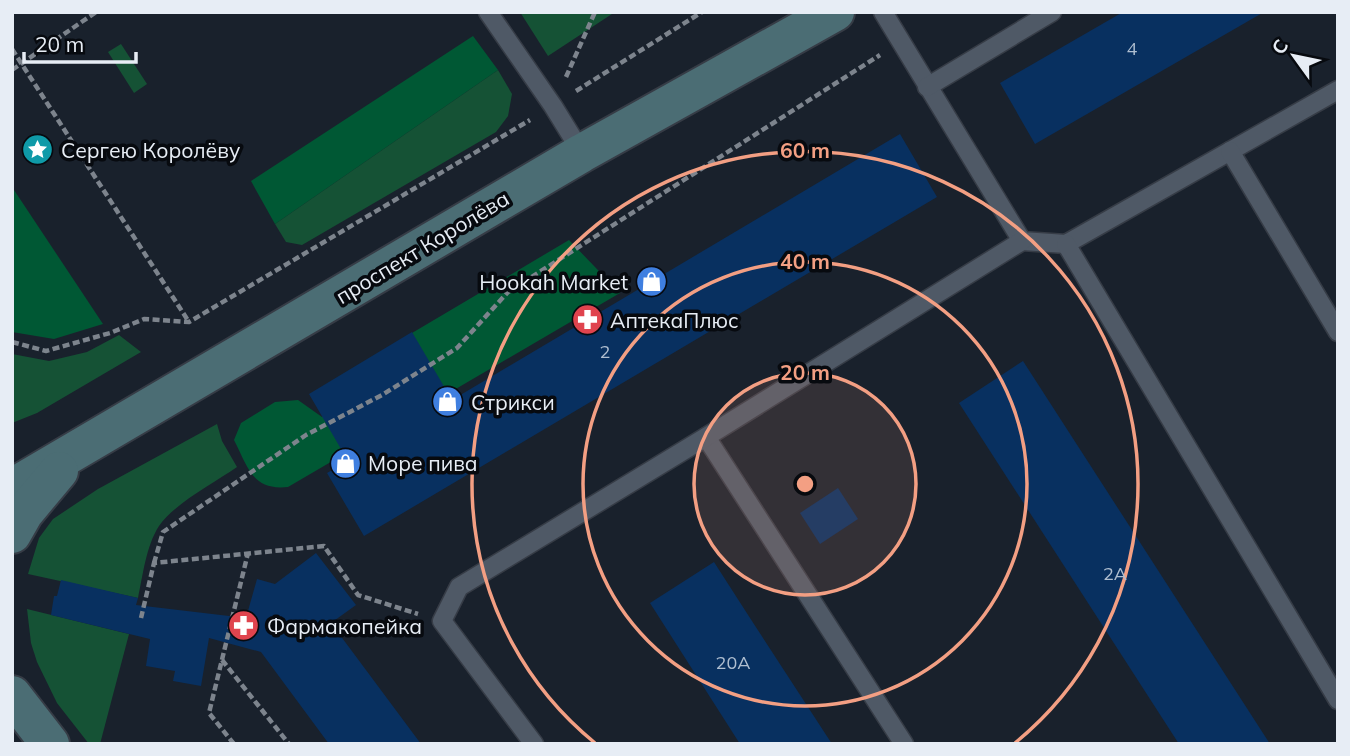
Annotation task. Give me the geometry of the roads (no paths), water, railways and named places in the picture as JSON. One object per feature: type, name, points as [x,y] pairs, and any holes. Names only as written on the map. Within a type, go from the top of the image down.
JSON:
[{"type":"main road","name":"проспект Королёва","points":[[12,488],[582,153],[835,12]]},
{"type":"main road","points":[[12,465],[80,449]]},
{"type":"main road","points":[[12,534],[24,513],[80,449]]},
{"type":"main road","points":[[12,695],[50,744]]},
{"type":"lane","points":[[488,12],[582,153]]},
{"type":"lane","points":[[883,12],[1022,241]]},
{"type":"lane","points":[[927,87],[1052,12]]},
{"type":"lane","points":[[534,744],[442,621],[459,587],[1022,241],[1066,244],[1338,90]]},
{"type":"lane","points":[[1230,151],[1338,332]]},
{"type":"lane","points":[[1066,244],[1338,700]]},
{"type":"lane","points":[[706,437],[904,744]]},
{"type":"place","name":"Сергею Королёву","points":[[38,150]]},
{"type":"place","name":"Hookah Market","points":[[651,282]]},
{"type":"place","name":"АптекаПлюс","points":[[587,320]]},
{"type":"place","name":"Стрикси","points":[[448,402]]},
{"type":"place","name":"Море пива","points":[[345,463]]},
{"type":"place","name":"Фармакопейка","points":[[244,626]]}]
